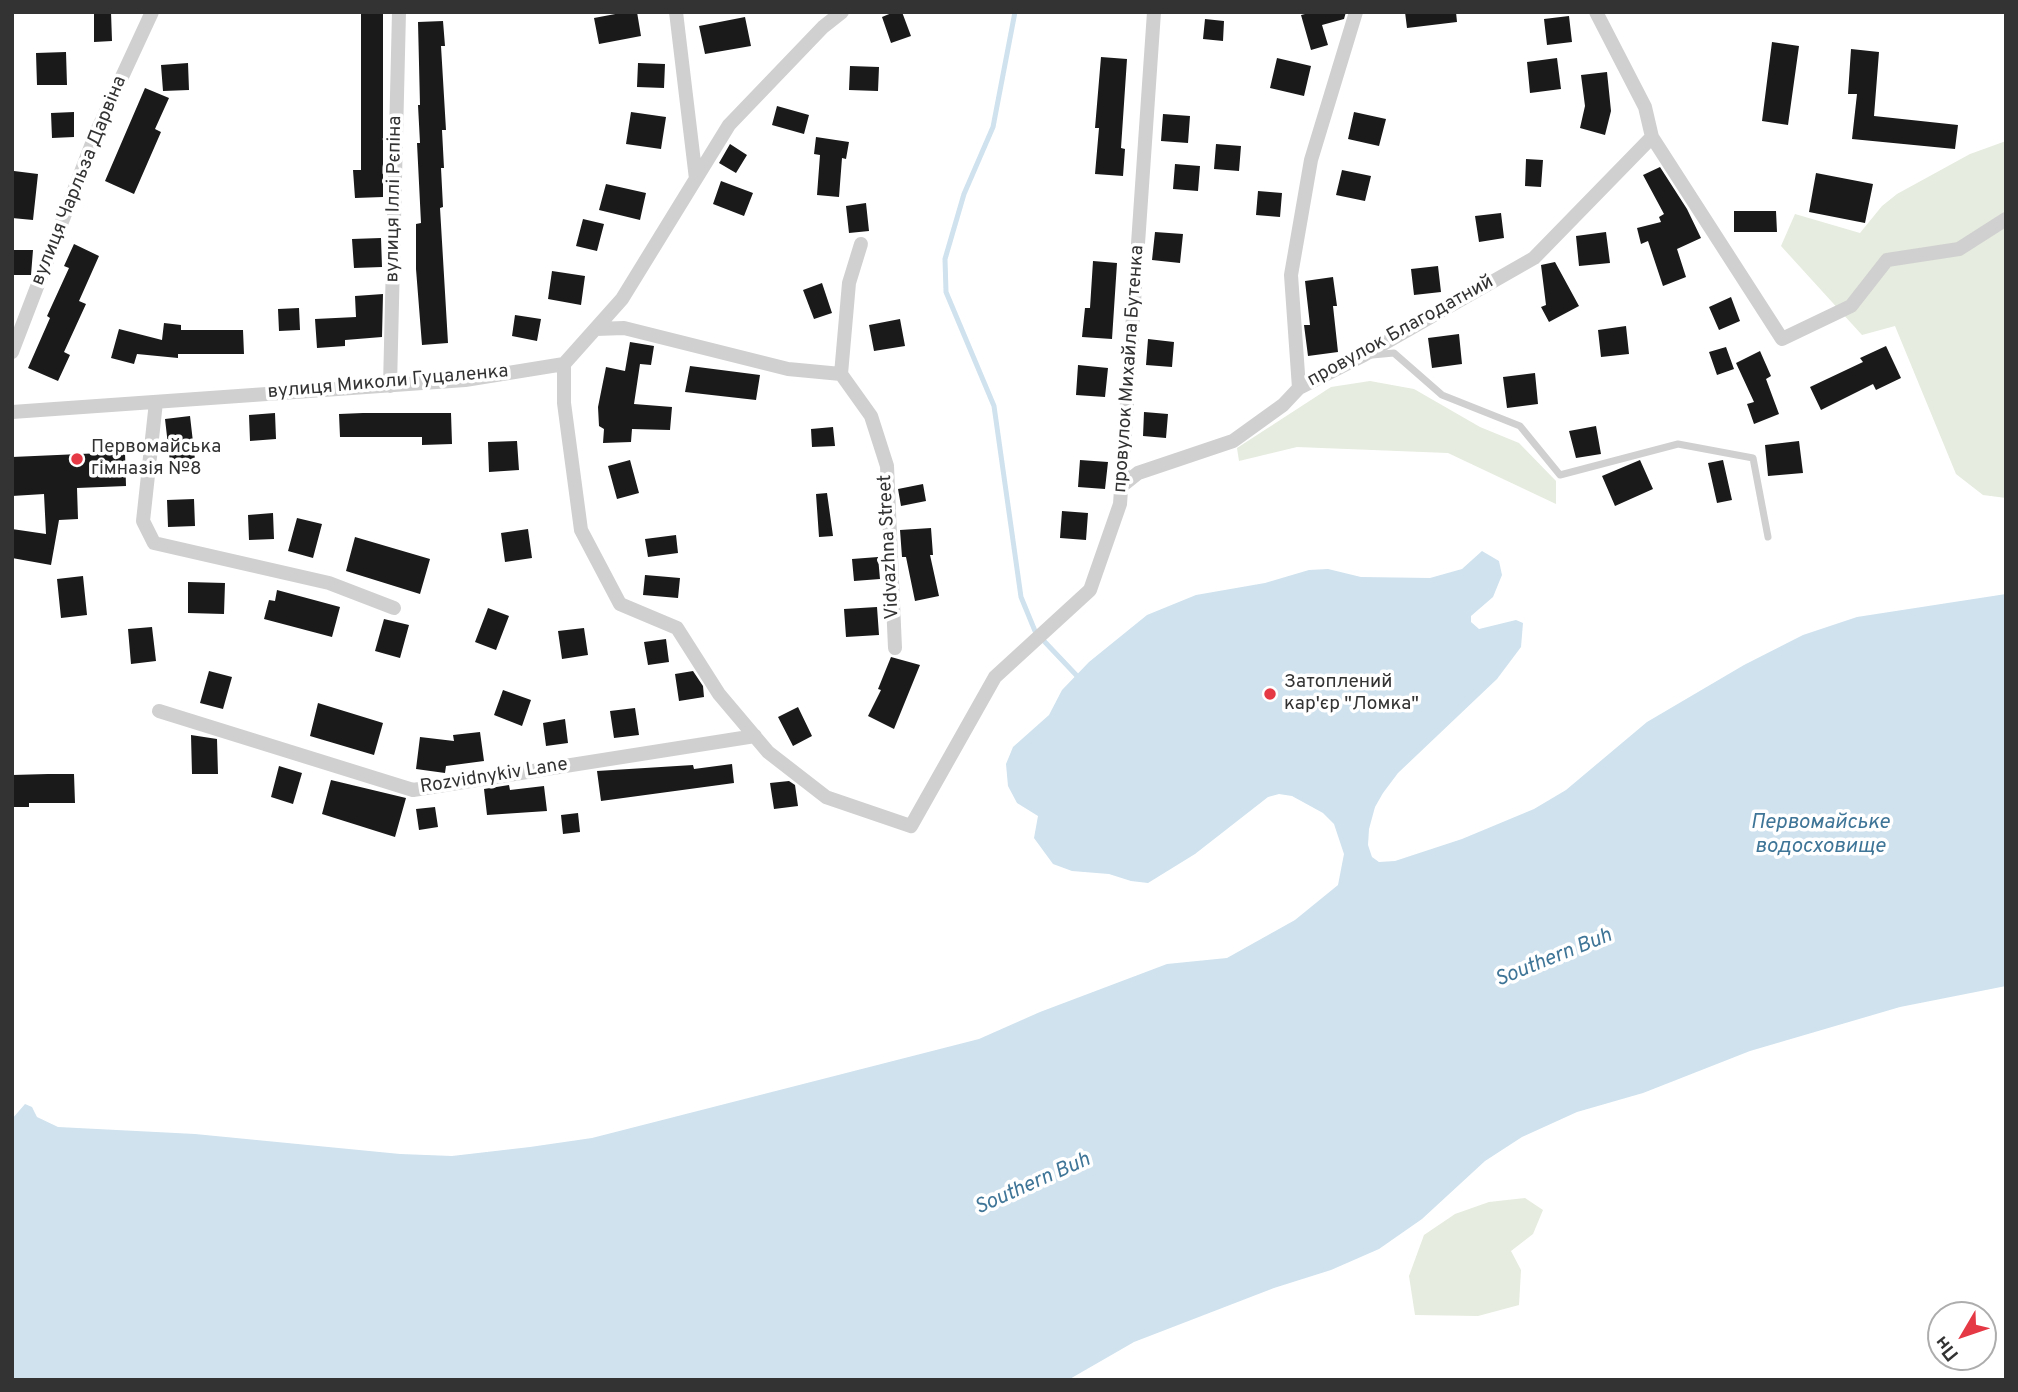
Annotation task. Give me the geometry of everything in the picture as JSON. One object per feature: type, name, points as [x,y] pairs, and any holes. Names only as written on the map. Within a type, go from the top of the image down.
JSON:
[{"type":"street","name":"вулиця Чарльза Дарвіна","points":[[12,352],[96,133],[152,12]]},
{"type":"street","name":"вулиця Іллі Рєпіна","points":[[390,386],[399,12]]},
{"type":"street","points":[[676,12],[696,179]]},
{"type":"street","points":[[755,736],[719,694],[677,628],[620,604],[581,530],[564,403],[564,364],[622,299],[729,125],[823,27],[842,12]]},
{"type":"street","name":"провулок Михайла Бутенка","points":[[755,736],[768,752],[827,797],[911,826],[995,677],[1090,590],[1120,504],[1123,485],[1154,12]]},
{"type":"street","points":[[1299,388],[1291,275],[1311,160],[1356,12]]},
{"type":"street","points":[[1596,12],[1645,107],[1651,137],[1782,339],[1851,306],[1887,260],[1959,249],[2006,219]]},
{"type":"street","name":"провулок Благодатний","points":[[1123,485],[1138,473],[1233,441],[1283,405],[1299,388],[1364,355],[1534,258],[1586,208],[1651,137]]},
{"type":"street","points":[[596,328],[624,328],[788,369],[841,374],[849,283],[861,244]]},
{"type":"street","name":"вулиця Миколи Гуцаленка","points":[[12,412],[465,380],[564,364]]},
{"type":"street","name":"Vidvazhna Street","points":[[841,374],[871,416],[887,466],[895,648]]},
{"type":"street","points":[[156,402],[143,521],[155,543],[329,583],[394,608]]},
{"type":"street","name":"Rozvidnykiv Lane","points":[[159,711],[413,790],[755,736]]},
{"type":"lane","points":[[1364,355],[1394,353],[1442,395],[1521,426],[1560,475],[1678,444],[1753,458],[1769,537]]},
{"type":"shaded area","points":[[2006,141],[2006,498],[1983,495],[1956,474],[1895,326],[1862,335],[1781,246],[1795,214],[1860,233],[1882,206],[1897,194],[1970,154]]},
{"type":"shaded area","points":[[1370,381],[1414,389],[1480,427],[1519,443],[1556,481],[1556,504],[1448,453],[1297,447],[1239,461],[1237,448],[1331,387]]},
{"type":"shaded area","points":[[1525,1198],[1543,1210],[1533,1234],[1511,1251],[1521,1270],[1519,1305],[1478,1316],[1415,1315],[1409,1276],[1424,1235],[1455,1214],[1489,1202]]},
{"type":"water","name":"Первомайське водосховище","points":[[1482,551],[1499,561],[1502,575],[1493,597],[1471,616],[1471,622],[1479,629],[1516,620],[1523,623],[1521,647],[1497,679],[1398,773],[1383,793],[1375,807],[1369,829],[1368,845],[1372,857],[1379,862],[1395,861],[1462,839],[1534,809],[1566,790],[1647,722],[1744,665],[1803,635],[1857,617],[2006,594],[2006,986],[1900,1007],[1750,1051],[1643,1093],[1577,1112],[1522,1137],[1485,1161],[1422,1219],[1379,1249],[1331,1270],[1274,1288],[1134,1342],[1068,1380],[12,1380],[12,1119],[25,1104],[32,1107],[37,1117],[58,1127],[195,1134],[400,1154],[452,1156],[530,1147],[592,1138],[979,1039],[1040,1012],[1167,964],[1227,958],[1295,920],[1338,885],[1344,854],[1334,824],[1323,813],[1292,796],[1279,794],[1268,797],[1195,854],[1148,883],[1109,874],[1072,871],[1053,864],[1034,838],[1038,816],[1017,803],[1008,786],[1006,764],[1013,747],[1049,715],[1062,690],[1089,662],[1147,615],[1196,595],[1265,583],[1309,570],[1328,569],[1361,577],[1430,578],[1462,569]]},
{"type":"building","points":[[94,12],[111,12],[112,41],[94,42]]},
{"type":"building","points":[[383,12],[383,197],[355,198],[353,170],[361,170],[361,13]]},
{"type":"building","points":[[637,12],[641,36],[599,44],[594,18]]},
{"type":"building","points":[[902,12],[911,36],[891,43],[882,17]]},
{"type":"building","points":[[1313,12],[1346,12],[1344,19],[1322,25],[1328,45],[1311,50],[1301,15]]},
{"type":"building","points":[[1405,12],[1456,12],[1457,22],[1407,28]]},
{"type":"building","points":[[1569,16],[1572,42],[1547,45],[1544,19]]},
{"type":"building","points":[[745,17],[751,46],[705,54],[699,26]]},
{"type":"building","points":[[1205,19],[1224,21],[1223,41],[1203,39]]},
{"type":"building","points":[[443,21],[445,46],[441,46],[446,130],[442,130],[443,207],[440,208],[448,343],[422,345],[416,269],[416,224],[421,223],[417,143],[420,143],[418,22]]},
{"type":"building","points":[[1772,42],[1799,46],[1788,125],[1762,121]]},
{"type":"building","points":[[1851,49],[1879,52],[1874,116],[1958,125],[1955,149],[1852,139],[1857,94],[1848,94]]},
{"type":"building","points":[[66,52],[67,85],[37,85],[36,53]]},
{"type":"building","points":[[1101,57],[1127,59],[1121,148],[1125,149],[1123,176],[1095,174],[1099,128],[1095,128]]},
{"type":"building","points":[[1277,58],[1311,66],[1304,96],[1270,88]]},
{"type":"building","points":[[1557,58],[1561,89],[1530,93],[1527,62]]},
{"type":"building","points":[[188,63],[189,90],[163,91],[161,65]]},
{"type":"building","points":[[638,63],[665,64],[664,88],[637,87]]},
{"type":"building","points":[[850,66],[879,67],[878,91],[849,90]]},
{"type":"building","points":[[1607,72],[1611,111],[1605,135],[1580,128],[1585,106],[1581,75]]},
{"type":"building","points":[[145,88],[169,98],[155,129],[161,132],[134,194],[105,181]]},
{"type":"building","points":[[777,106],[809,115],[804,134],[772,125]]},
{"type":"building","points":[[74,112],[74,137],[52,138],[51,113]]},
{"type":"building","points":[[631,112],[666,117],[661,149],[626,144]]},
{"type":"building","points":[[1354,112],[1386,119],[1379,146],[1348,139]]},
{"type":"building","points":[[1163,114],[1190,116],[1188,143],[1161,141]]},
{"type":"building","points":[[816,137],[849,142],[846,159],[842,158],[839,197],[817,195],[820,155],[814,154]]},
{"type":"building","points":[[730,144],[747,155],[736,173],[719,163]]},
{"type":"building","points":[[1216,144],[1241,146],[1239,171],[1214,169]]},
{"type":"building","points":[[1526,159],[1543,160],[1541,187],[1525,186]]},
{"type":"building","points":[[1175,164],[1200,166],[1198,191],[1173,189]]},
{"type":"building","points":[[1660,167],[1687,209],[1701,238],[1677,249],[1686,277],[1663,286],[1648,241],[1641,244],[1637,228],[1661,222],[1659,217],[1664,214],[1643,175]]},
{"type":"building","points":[[1342,170],[1371,176],[1365,201],[1336,195]]},
{"type":"building","points":[[14,171],[38,174],[33,220],[12,218]]},
{"type":"building","points":[[1816,173],[1873,184],[1865,223],[1809,212]]},
{"type":"building","points":[[721,181],[753,193],[744,216],[713,204]]},
{"type":"building","points":[[606,184],[646,193],[640,220],[599,210]]},
{"type":"building","points":[[1258,191],[1282,193],[1280,217],[1256,215]]},
{"type":"building","points":[[866,203],[869,231],[849,233],[846,206]]},
{"type":"building","points":[[1734,211],[1776,211],[1777,232],[1734,232]]},
{"type":"building","points":[[1501,213],[1504,238],[1479,242],[1475,216]]},
{"type":"building","points":[[583,219],[604,224],[597,251],[576,246]]},
{"type":"building","points":[[1155,232],[1183,234],[1180,263],[1152,260]]},
{"type":"building","points":[[1606,232],[1610,263],[1579,266],[1576,236]]},
{"type":"building","points":[[381,238],[382,267],[354,268],[352,239]]},
{"type":"building","points":[[74,244],[99,256],[79,301],[86,304],[64,352],[70,355],[58,381],[28,368],[50,318],[47,316],[69,268],[64,266]]},
{"type":"building","points":[[12,250],[33,250],[31,275],[12,275]]},
{"type":"building","points":[[1093,261],[1117,263],[1112,339],[1082,337],[1085,308],[1090,308]]},
{"type":"building","points":[[1555,262],[1579,306],[1549,322],[1541,307],[1546,305],[1541,265]]},
{"type":"building","points":[[1438,266],[1441,292],[1414,295],[1411,269]]},
{"type":"building","points":[[552,271],[585,276],[581,305],[548,299]]},
{"type":"building","points":[[1333,277],[1338,352],[1308,356],[1304,325],[1310,325],[1305,281]]},
{"type":"building","points":[[822,283],[832,313],[814,319],[803,290]]},
{"type":"building","points":[[383,294],[382,337],[345,340],[345,346],[317,348],[315,319],[356,317],[355,296]]},
{"type":"building","points":[[1731,297],[1740,321],[1719,330],[1709,307]]},
{"type":"building","points":[[299,308],[300,330],[279,331],[278,309]]},
{"type":"building","points":[[515,315],[541,319],[537,341],[512,336]]},
{"type":"building","points":[[900,319],[905,346],[874,351],[869,325]]},
{"type":"building","points":[[164,323],[181,325],[181,330],[243,330],[244,354],[178,354],[178,358],[137,354],[134,364],[111,358],[119,329],[162,340]]},
{"type":"building","points":[[1626,326],[1629,354],[1601,357],[1598,330]]},
{"type":"building","points":[[1459,334],[1462,364],[1432,368],[1428,338]]},
{"type":"building","points":[[1148,339],[1174,342],[1172,367],[1146,365]]},
{"type":"building","points":[[630,342],[654,346],[651,365],[640,364],[634,404],[672,407],[670,430],[632,429],[631,442],[603,443],[604,429],[599,426],[598,407],[606,367],[625,371]]},
{"type":"building","points":[[1886,346],[1901,378],[1876,390],[1873,384],[1821,410],[1810,387],[1863,362],[1860,358]]},
{"type":"building","points":[[1726,347],[1734,369],[1717,375],[1709,352]]},
{"type":"building","points":[[1760,351],[1771,376],[1766,379],[1779,414],[1754,424],[1747,404],[1754,402],[1736,363]]},
{"type":"building","points":[[1078,365],[1108,368],[1105,397],[1076,395]]},
{"type":"building","points":[[690,366],[760,375],[756,400],[685,392]]},
{"type":"building","points":[[1535,373],[1538,404],[1507,408],[1503,377]]},
{"type":"building","points":[[1144,412],[1168,414],[1166,438],[1143,436]]},
{"type":"building","points":[[275,413],[276,439],[250,441],[249,415]]},
{"type":"building","points":[[451,413],[452,444],[422,445],[422,437],[340,437],[339,414]]},
{"type":"building","points":[[190,416],[196,468],[171,471],[165,419]]},
{"type":"building","points":[[1596,426],[1601,454],[1576,458],[1569,431]]},
{"type":"building","points":[[833,427],[835,446],[812,447],[811,429]]},
{"type":"building","points":[[517,441],[519,470],[489,472],[488,442]]},
{"type":"building","points":[[1799,441],[1803,473],[1768,476],[1765,445]]},
{"type":"building","points":[[125,452],[126,486],[77,488],[78,519],[59,520],[51,565],[12,558],[12,529],[46,534],[44,494],[12,496],[12,457]]},
{"type":"building","points":[[630,460],[639,493],[617,499],[608,466]]},
{"type":"building","points":[[1080,460],[1108,462],[1105,489],[1078,487]]},
{"type":"building","points":[[1640,460],[1653,489],[1615,506],[1602,476]]},
{"type":"building","points":[[1723,460],[1732,500],[1717,503],[1708,463]]},
{"type":"building","points":[[923,484],[926,501],[901,506],[898,489]]},
{"type":"building","points":[[827,493],[833,536],[819,537],[816,494]]},
{"type":"building","points":[[194,499],[195,526],[168,527],[167,500]]},
{"type":"building","points":[[1062,511],[1088,513],[1086,540],[1060,538]]},
{"type":"building","points":[[273,513],[274,539],[249,540],[248,515]]},
{"type":"building","points":[[297,518],[322,524],[313,558],[288,551]]},
{"type":"building","points":[[931,528],[933,555],[930,555],[939,596],[915,601],[906,557],[902,557],[900,530]]},
{"type":"building","points":[[528,529],[532,558],[505,562],[501,533]]},
{"type":"building","points":[[676,535],[678,553],[648,557],[645,539]]},
{"type":"building","points":[[355,537],[430,559],[420,594],[346,571]]},
{"type":"building","points":[[878,557],[880,579],[854,581],[852,559]]},
{"type":"building","points":[[645,575],[680,578],[678,598],[643,595]]},
{"type":"building","points":[[83,576],[87,615],[61,618],[57,579]]},
{"type":"building","points":[[188,582],[225,583],[224,614],[188,613]]},
{"type":"building","points":[[277,590],[340,607],[332,637],[264,619],[269,600],[275,601]]},
{"type":"building","points":[[877,607],[879,635],[846,637],[844,609]]},
{"type":"building","points":[[488,608],[509,616],[496,650],[475,642]]},
{"type":"building","points":[[384,619],[409,625],[400,658],[375,651]]},
{"type":"building","points":[[152,627],[156,661],[131,664],[128,629]]},
{"type":"building","points":[[584,628],[588,655],[562,659],[558,631]]},
{"type":"building","points":[[666,639],[669,662],[648,665],[644,642]]},
{"type":"building","points":[[891,657],[920,665],[894,729],[868,716],[881,690],[878,689]]},
{"type":"building","points":[[209,671],[232,677],[223,709],[200,703]]},
{"type":"building","points":[[693,671],[703,686],[704,697],[679,701],[675,674]]},
{"type":"building","points":[[503,690],[531,700],[522,726],[494,715]]},
{"type":"building","points":[[318,703],[383,723],[374,755],[310,736]]},
{"type":"building","points":[[798,707],[812,736],[793,746],[778,717]]},
{"type":"building","points":[[635,708],[639,735],[614,738],[610,711]]},
{"type":"building","points":[[565,719],[568,743],[546,746],[543,723]]},
{"type":"building","points":[[480,732],[484,761],[446,766],[445,773],[416,769],[420,737],[454,741],[453,735]]},
{"type":"building","points":[[191,735],[217,739],[218,774],[192,774]]},
{"type":"building","points":[[732,764],[734,783],[601,801],[597,771],[693,765],[694,769]]},
{"type":"building","points":[[279,766],[302,773],[293,804],[271,797]]},
{"type":"building","points":[[74,774],[75,803],[29,803],[29,807],[12,807],[12,775]]},
{"type":"building","points":[[331,780],[406,798],[395,837],[322,814]]},
{"type":"building","points":[[789,781],[795,785],[798,806],[774,809],[770,783]]},
{"type":"building","points":[[509,785],[510,790],[544,786],[547,811],[487,815],[484,789]]},
{"type":"building","points":[[435,807],[438,827],[419,830],[416,809]]},
{"type":"building","points":[[578,813],[580,832],[563,834],[561,815]]},
{"type":"waterway","points":[[1015,12],[993,127],[964,194],[945,259],[946,292],[994,406],[1021,597],[1035,631]]},
{"type":"waterway","points":[[1043,640],[1079,678]]},
{"type":"place","name":"Первомайська гімназія №8","points":[[77,459]]},
{"type":"place","name":"Затоплений кар'єр \"Ломка\"","points":[[1270,694]]},
{"type":"water label","name":"Southern Buh","points":[[1554,959]]},
{"type":"water label","name":"Southern Buh","points":[[1033,1185]]}]
